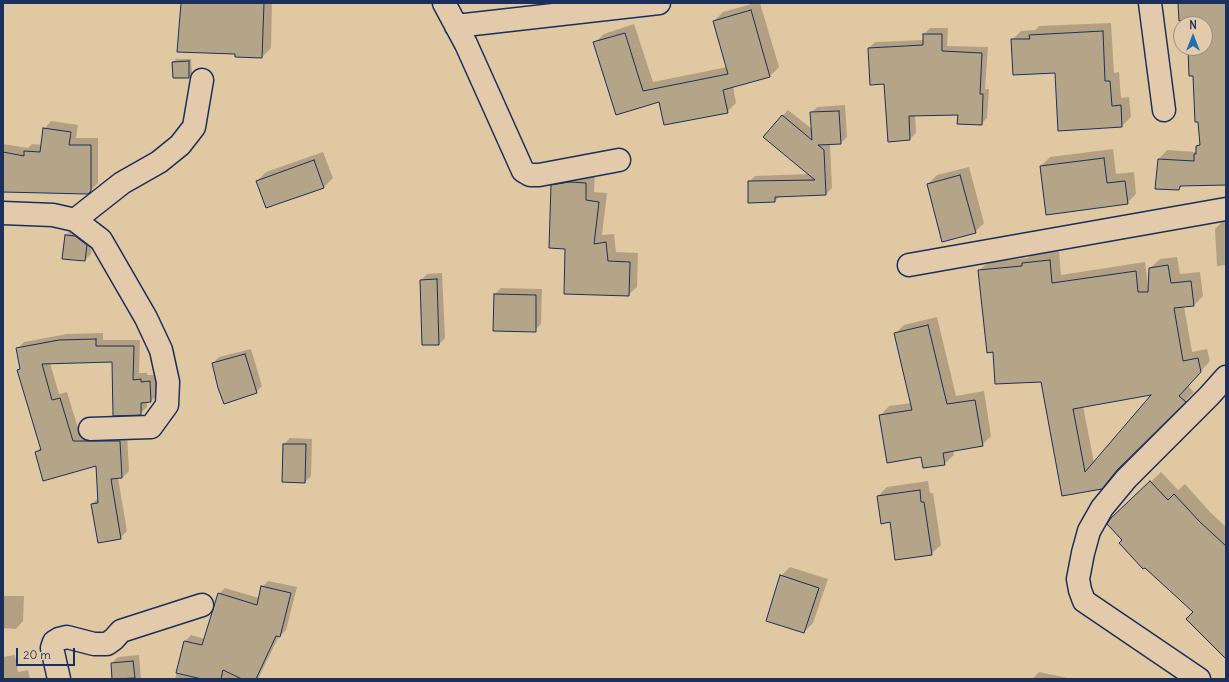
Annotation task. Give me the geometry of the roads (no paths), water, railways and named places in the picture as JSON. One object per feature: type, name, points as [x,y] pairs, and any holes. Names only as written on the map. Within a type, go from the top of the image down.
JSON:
[{"type":"street","points":[[444,3],[466,44],[523,171],[530,175],[539,175],[619,160]]},
{"type":"street","points":[[456,26],[659,3]]},
{"type":"street","points":[[1150,3],[1164,110]]},
{"type":"street","points":[[75,220],[122,183],[158,162],[180,145],[194,127],[202,80]]},
{"type":"street","points":[[909,265],[1226,209]]},
{"type":"street","points":[[3,213],[53,215],[75,220],[101,240],[143,312],[161,350],[168,382],[167,405],[151,427],[90,429]]},
{"type":"street","points":[[1199,679],[1084,601],[1078,579],[1089,531],[1102,508],[1126,479],[1226,378]]},
{"type":"street","points":[[59,679],[52,648],[54,642],[59,639],[67,637],[94,644],[107,644],[121,631],[202,605]]}]
